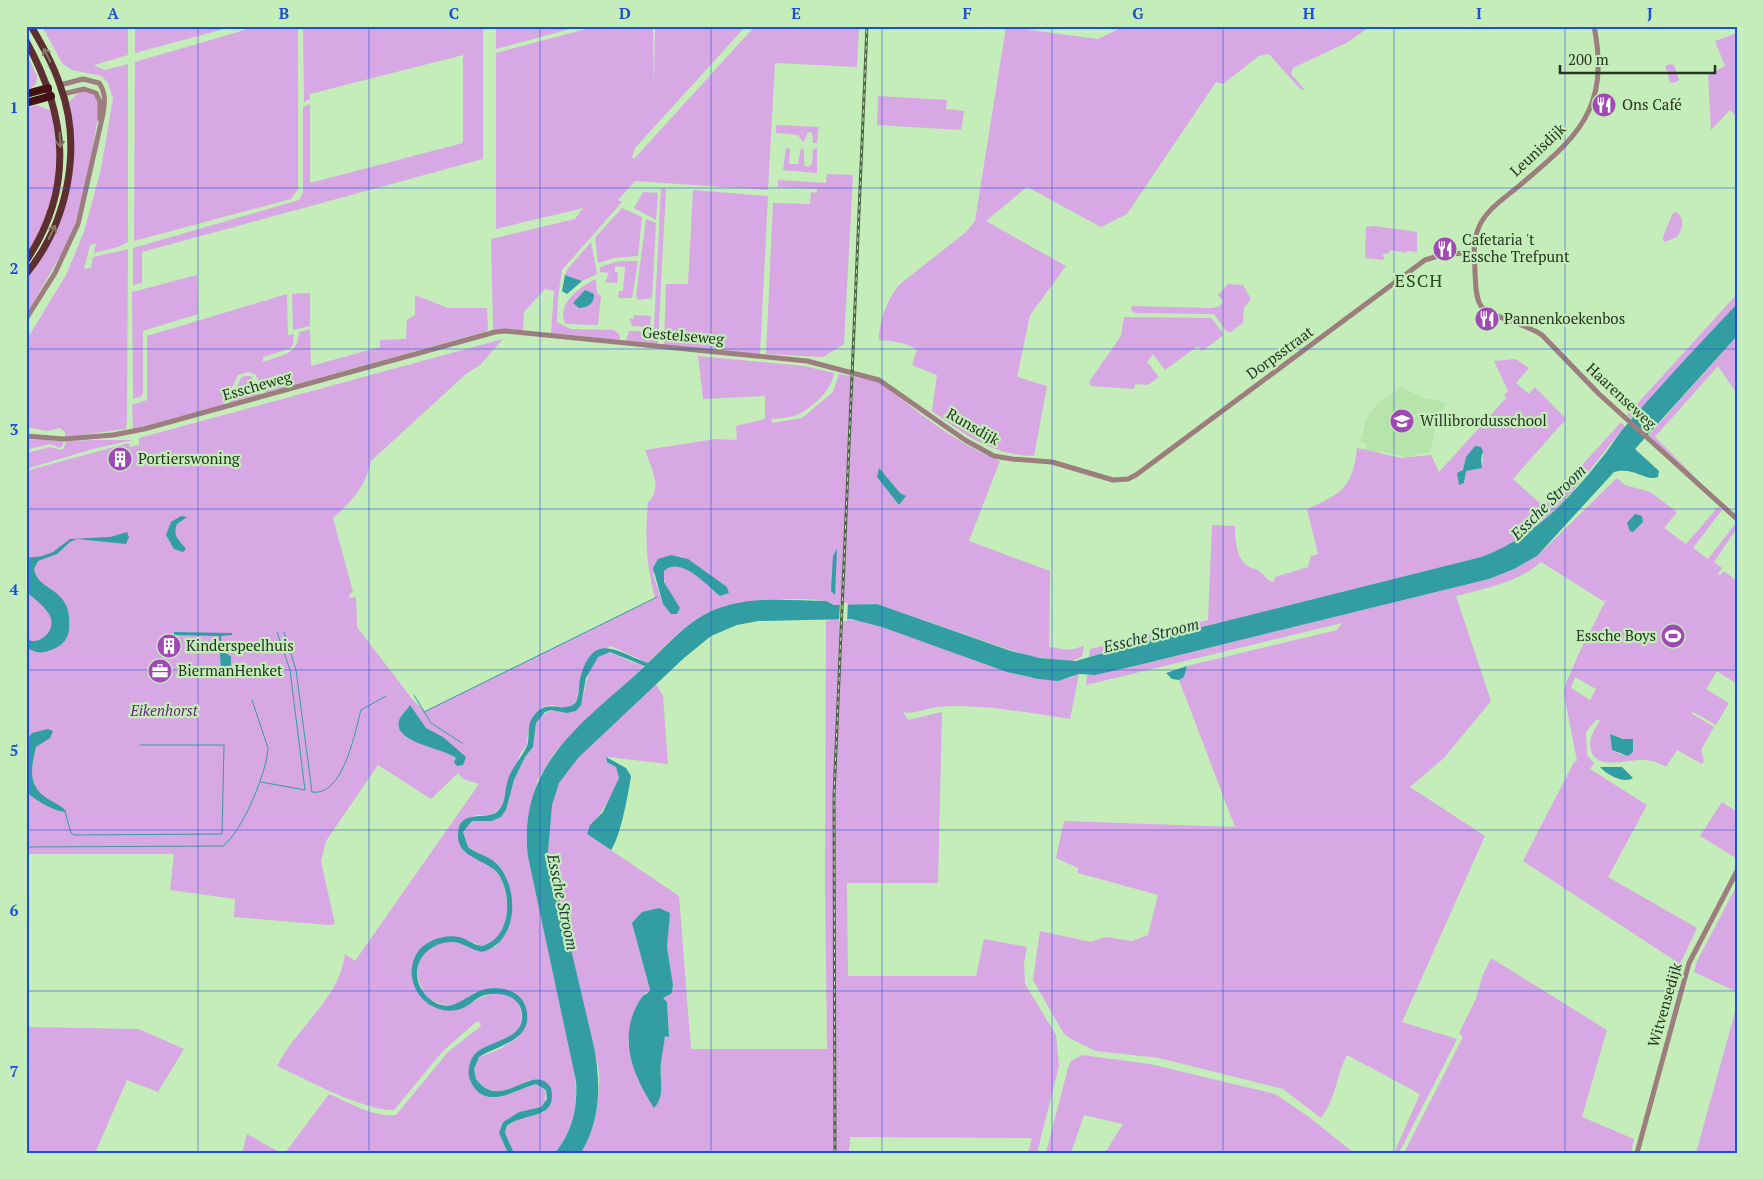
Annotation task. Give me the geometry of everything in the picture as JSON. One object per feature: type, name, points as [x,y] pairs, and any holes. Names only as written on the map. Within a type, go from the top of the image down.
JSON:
[{"type":"highway","points":[[26,94],[48,88]]},
{"type":"highway","points":[[26,103],[51,96]]},
{"type":"main road","points":[[26,274],[53,231],[67,188],[70,147],[63,94],[31,26]]},
{"type":"main road","points":[[26,41],[51,96],[60,145],[58,185],[45,228],[26,261]]},
{"type":"main road","points":[[48,88],[60,85]]},
{"type":"main road","points":[[51,96],[63,94]]},
{"type":"street","name":"Leunisdijk","points":[[1480,305],[1474,252],[1476,234],[1486,214],[1555,155],[1587,116],[1595,97],[1599,76],[1600,60],[1594,26]]},
{"type":"street","points":[[26,319],[56,273],[78,224],[87,193],[105,99],[104,90],[99,83],[82,79],[60,85]]},
{"type":"street","points":[[63,94],[84,89],[96,93],[100,102],[100,123]]},
{"type":"street","name":"Dorpsstraat","points":[[1103,478],[1122,480],[1136,475],[1416,269],[1425,260],[1441,255],[1474,252]]},
{"type":"street","name":"Haarenseweg","points":[[1480,305],[1490,312],[1531,327],[1540,333],[1626,419],[1737,519]]},
{"type":"street","name":"Gestelseweg","points":[[490,333],[506,332],[797,359],[871,377]]},
{"type":"street","name":"Esscheweg","points":[[26,436],[64,439],[136,431],[490,333]]},
{"type":"street","name":"Runsdijk","points":[[871,377],[879,380],[985,452],[1006,458],[1062,464],[1103,478]]},
{"type":"street","name":"Witvensedijk","points":[[1637,1153],[1689,963],[1737,871]]},
{"type":"shaded area","name":"Willibrordusschool","points":[[1401,387],[1424,398],[1445,402],[1441,417],[1438,417],[1430,452],[1407,457],[1379,451],[1378,454],[1365,451],[1367,444],[1360,442],[1367,417],[1378,403]]},
{"type":"green space","points":[[42,26],[128,26],[128,55],[94,65],[105,70],[128,64],[128,242],[118,247],[94,253],[96,243],[90,245],[84,269],[91,268],[93,257],[128,249],[126,429],[65,437],[65,432],[60,428],[48,431],[26,427],[26,341],[66,275],[84,232],[101,169],[113,98],[108,83],[102,76],[72,70],[62,63]]},
{"type":"green space","points":[[135,26],[235,26],[135,53]]},
{"type":"green space","points":[[259,26],[298,26],[298,189],[291,199],[134,241],[135,62]]},
{"type":"green space","points":[[303,26],[483,26],[483,159],[142,252],[142,283],[133,285],[133,248],[299,200],[303,192],[303,107],[310,104],[310,183],[463,143],[463,55],[310,94],[310,99],[304,102]]},
{"type":"green space","points":[[496,26],[581,26],[496,49]]},
{"type":"green space","points":[[598,26],[653,26],[654,89],[655,26],[746,26],[635,148],[632,157],[634,159],[755,26],[859,26],[857,67],[775,63],[768,190],[635,181],[618,200],[622,202],[562,270],[557,322],[571,329],[614,330],[619,334],[620,340],[551,333],[554,291],[545,289],[524,312],[523,331],[493,329],[491,239],[575,219],[583,208],[496,229],[496,53]]},
{"type":"green space","points":[[1125,26],[1371,26],[1348,42],[1293,68],[1291,74],[1305,90],[1300,89],[1269,54],[1259,56],[1223,84],[1216,82],[1127,214],[1101,227],[1027,187],[986,221],[1066,266],[1030,315],[1017,377],[1047,386],[1034,456],[1005,452],[968,436],[932,411],[937,375],[912,365],[917,350],[913,347],[899,342],[879,340],[882,318],[891,296],[900,284],[966,232],[975,221],[1006,27],[1098,39]]},
{"type":"green space","points":[[1737,33],[1737,117],[1730,110],[1711,130],[1708,75],[1725,66],[1715,41]]},
{"type":"green space","points":[[26,53],[37,76],[36,84],[26,91]]},
{"type":"green space","points":[[1674,65],[1679,80],[1674,83],[1670,82],[1665,66]]},
{"type":"green space","points":[[87,90],[97,97],[99,111],[89,170],[75,225],[66,246],[26,315],[26,277],[67,197],[74,157],[69,102],[77,94]]},
{"type":"green space","points":[[878,96],[947,100],[946,109],[964,111],[961,130],[877,125]]},
{"type":"green space","points":[[37,105],[52,111],[58,165],[49,210],[26,258],[26,108]]},
{"type":"green space","points":[[776,125],[819,127],[817,143],[813,143],[812,133],[808,132],[804,141],[798,135],[776,133]]},
{"type":"green space","points":[[786,148],[790,149],[789,164],[798,164],[801,148],[804,150],[804,165],[808,167],[812,164],[813,149],[817,148],[817,173],[783,170]]},
{"type":"green space","points":[[827,174],[853,175],[844,344],[823,357],[766,354],[773,203],[810,204],[811,192],[817,193],[817,189],[778,187],[778,180],[826,183]]},
{"type":"green space","points":[[661,188],[666,189],[658,344],[626,341],[629,331],[651,331],[654,328]]},
{"type":"green space","points":[[693,190],[768,196],[760,355],[664,345],[666,284],[688,284]]},
{"type":"green space","points":[[643,192],[658,193],[656,220],[634,208]]},
{"type":"green space","points":[[622,208],[642,217],[638,256],[614,258],[598,263],[595,238]]},
{"type":"green space","points":[[1677,212],[1682,221],[1681,231],[1677,237],[1665,242],[1663,239],[1666,230],[1673,213]]},
{"type":"green space","points":[[646,219],[656,223],[652,298],[638,300],[636,296]]},
{"type":"green space","points":[[1375,226],[1417,232],[1417,252],[1407,251],[1407,253],[1390,250],[1389,253],[1383,254],[1384,260],[1365,258],[1366,227]]},
{"type":"green space","points":[[591,242],[597,274],[582,281],[565,275],[567,270]]},
{"type":"green space","points":[[619,261],[638,261],[632,298],[618,298],[619,291],[623,291],[625,267],[615,266],[615,272],[618,272],[617,283],[605,282],[609,273],[600,272],[600,267]]},
{"type":"green space","points":[[197,275],[198,314],[143,331],[143,393],[141,397],[133,399],[132,292]]},
{"type":"green space","points":[[596,279],[597,293],[601,296],[598,325],[566,324],[563,317],[564,310],[571,297]]},
{"type":"green space","points":[[1228,284],[1243,285],[1251,299],[1244,308],[1243,323],[1231,332],[1226,331],[1214,314],[1135,313],[1131,310],[1131,306],[1212,308],[1220,306],[1223,301],[1218,295]]},
{"type":"green space","points":[[310,293],[310,326],[293,330],[292,294]]},
{"type":"green space","points":[[287,294],[288,335],[294,334],[293,345],[289,349],[263,357],[263,362],[288,353],[296,345],[299,332],[310,329],[311,366],[380,347],[380,340],[406,339],[407,320],[415,315],[415,295],[448,308],[487,308],[488,328],[487,331],[265,393],[255,374],[249,372],[238,375],[224,405],[133,429],[132,405],[147,400],[147,336]]},
{"type":"green space","points":[[1737,294],[1737,304],[1632,419],[1627,415]]},
{"type":"green space","points":[[634,315],[651,316],[650,327],[632,326],[629,318],[633,319]]},
{"type":"green space","points":[[1124,317],[1211,318],[1223,333],[1222,336],[1202,351],[1198,346],[1165,370],[1153,354],[1147,362],[1159,377],[1148,385],[1135,384],[1134,389],[1091,386],[1089,382],[1121,336]]},
{"type":"green space","points":[[1737,336],[1737,394],[1718,366],[1655,437],[1701,483],[1648,436]]},
{"type":"green space","name":"Eikenhorst","points":[[503,339],[480,365],[466,374],[371,461],[362,486],[333,518],[353,592],[349,598],[356,597],[357,627],[413,700],[425,711],[655,598],[648,562],[647,527],[648,502],[653,497],[655,484],[645,450],[716,439],[737,440],[736,426],[765,419],[765,396],[703,399],[698,356],[804,366],[834,373],[833,379],[826,391],[811,407],[796,415],[771,419],[772,423],[802,418],[833,392],[839,374],[876,380],[951,435],[983,454],[1000,461],[969,541],[1050,571],[1049,647],[1070,650],[1084,646],[1082,657],[1071,661],[1028,656],[877,604],[840,606],[825,601],[797,599],[748,602],[707,613],[683,629],[648,663],[611,646],[587,661],[581,676],[576,702],[567,708],[551,705],[543,707],[528,731],[527,745],[520,754],[501,808],[491,815],[476,815],[458,831],[462,847],[468,853],[489,865],[500,877],[504,886],[507,907],[503,927],[491,942],[482,946],[464,939],[429,942],[412,974],[418,991],[427,1000],[457,1010],[492,994],[500,993],[515,1000],[521,1011],[521,1023],[518,1030],[505,1039],[481,1049],[475,1054],[469,1068],[471,1080],[474,1087],[481,1094],[488,1097],[505,1096],[536,1084],[546,1090],[545,1104],[541,1107],[519,1112],[503,1122],[508,1153],[285,1153],[329,1094],[370,1112],[396,1115],[449,1051],[481,1026],[479,1022],[476,1022],[442,1052],[394,1110],[381,1109],[351,1100],[277,1066],[285,1052],[335,985],[345,954],[355,961],[479,784],[463,779],[458,773],[431,799],[378,765],[326,841],[321,861],[335,924],[329,925],[234,917],[235,899],[170,890],[174,854],[26,854],[26,471],[129,443],[130,447],[139,445],[139,438]],"holes":[[[681,556],[709,574],[729,593],[720,596],[702,579],[687,570],[679,567],[665,569],[664,580],[679,611],[677,614],[663,604],[653,574]]]},
{"type":"green space","points":[[1516,359],[1529,368],[1516,383],[1529,394],[1535,387],[1566,419],[1513,479],[1544,507],[1621,422],[1625,426],[1578,485],[1546,519],[1527,533],[1506,546],[1481,557],[1089,657],[1090,649],[1208,620],[1212,525],[1235,526],[1237,548],[1244,563],[1258,570],[1271,581],[1274,582],[1275,577],[1308,567],[1311,556],[1318,554],[1307,509],[1329,499],[1343,488],[1352,472],[1357,448],[1401,458],[1431,455],[1439,472],[1506,398],[1504,395],[1508,391],[1494,361]],"holes":[[[1483,454],[1482,468],[1466,471],[1464,483],[1457,473],[1463,471],[1466,457]]]},
{"type":"green space","points":[[251,376],[260,394],[229,403],[241,378]]},
{"type":"green space","points":[[26,439],[63,441],[63,445],[60,448],[50,444],[26,450]]},
{"type":"green space","points":[[133,440],[93,449],[26,469],[26,453],[50,447],[61,450],[64,448],[66,441]]},
{"type":"green space","points":[[1617,478],[1625,485],[1650,492],[1677,512],[1664,528],[1686,544],[1718,507],[1722,510],[1693,548],[1708,559],[1735,524],[1737,525],[1737,532],[1735,531],[1714,562],[1722,568],[1718,574],[1720,575],[1724,571],[1737,581],[1737,684],[1717,671],[1706,689],[1729,703],[1716,725],[1693,712],[1691,713],[1714,727],[1701,750],[1704,761],[1702,764],[1677,750],[1666,767],[1646,760],[1606,762],[1594,756],[1590,746],[1592,735],[1600,721],[1597,719],[1586,732],[1587,755],[1594,763],[1590,769],[1647,805],[1608,877],[1697,928],[1680,964],[1523,861],[1574,762],[1577,761],[1564,694],[1565,686],[1579,653],[1606,600],[1603,601],[1541,562],[1512,580],[1456,596],[1491,701],[1444,758],[1410,787],[1485,836],[1402,1022],[1457,1039],[1399,1153],[1394,1153],[1420,1094],[1347,1055],[1330,1103],[1321,1118],[1283,1089],[1159,1058],[1096,1051],[1064,1034],[1033,980],[1040,931],[1091,942],[1106,937],[1132,941],[1148,935],[1158,895],[1078,873],[1078,868],[1056,858],[1064,821],[1235,827],[1179,680],[1184,677],[1187,666],[1337,630],[1342,623],[1086,685],[1087,675],[1143,664],[1489,579],[1514,569],[1537,556]],"holes":[[[1575,677],[1596,689],[1590,700],[1571,688]],[[1610,734],[1628,740],[1634,745],[1632,749],[1622,755],[1612,750]]]},
{"type":"green space","points":[[834,618],[881,626],[1023,676],[1059,680],[1079,674],[1070,719],[970,706],[937,707],[915,712],[903,712],[908,720],[942,712],[938,883],[847,883],[848,976],[976,976],[984,939],[1027,947],[1024,963],[1025,984],[1056,1035],[1059,1066],[1037,1153],[1028,1153],[1032,1138],[850,1137],[849,1153],[581,1153],[594,1124],[599,1093],[599,1071],[548,851],[549,816],[555,791],[567,771],[590,744],[656,684],[663,696],[668,764],[608,757],[606,760],[616,767],[619,778],[609,800],[587,834],[679,896],[691,1049],[827,1049],[825,882],[826,621]],"holes":[[[659,908],[669,920],[667,947],[673,990],[662,998],[667,1002],[669,1036],[665,1035],[661,1063],[660,1100],[634,1067],[628,1042],[632,1021],[643,995],[650,990],[633,927],[642,912]]]},
{"type":"green space","points":[[610,652],[632,662],[645,665],[555,752],[537,781],[528,857],[574,1070],[576,1092],[574,1113],[567,1134],[555,1153],[514,1153],[505,1133],[508,1126],[521,1118],[544,1112],[551,1088],[529,1080],[515,1087],[494,1091],[482,1085],[476,1079],[474,1069],[479,1057],[500,1049],[518,1037],[525,1006],[517,996],[499,988],[479,991],[453,1005],[431,1000],[423,992],[418,976],[418,967],[424,954],[430,948],[444,942],[457,943],[482,952],[497,946],[512,910],[509,888],[505,875],[497,863],[468,847],[463,832],[472,821],[492,821],[501,817],[506,810],[514,780],[525,757],[533,747],[536,723],[541,716],[551,710],[567,713],[576,711],[595,660],[601,654]]},
{"type":"green space","points":[[1722,802],[1737,812],[1736,858],[1700,836]]},
{"type":"green space","points":[[1735,889],[1737,890],[1737,992],[1694,972],[1697,961]]},
{"type":"green space","points":[[1491,958],[1607,1030],[1582,1117],[1634,1139],[1631,1153],[1404,1153],[1463,1037],[1459,1033],[1476,999],[1482,977]]},
{"type":"green space","points":[[1737,1005],[1737,1153],[1696,1153]]},
{"type":"green space","points":[[26,1027],[139,1029],[184,1049],[158,1092],[127,1080],[95,1153],[26,1153]]},
{"type":"green space","points":[[1082,1055],[1150,1064],[1275,1094],[1309,1117],[1354,1153],[1105,1153],[1123,1124],[1084,1115],[1071,1153],[1046,1153],[1068,1068],[1071,1061]]},
{"type":"green space","points":[[247,1134],[281,1153],[242,1153]]},
{"type":"water","points":[[565,275],[582,281],[567,294],[562,291]]},
{"type":"water","points":[[585,290],[594,294],[593,300],[588,306],[579,308],[573,303]]},
{"type":"water","points":[[1737,304],[1737,336],[1635,449],[1659,471],[1658,477],[1653,478],[1628,471],[1614,472],[1537,556],[1514,569],[1489,579],[1143,664],[1095,675],[1079,674],[1058,681],[1038,679],[1007,672],[882,627],[851,619],[758,621],[737,625],[711,636],[684,658],[579,757],[559,783],[552,805],[548,851],[594,1047],[598,1074],[596,1114],[588,1140],[581,1153],[555,1153],[566,1137],[573,1119],[576,1101],[576,1081],[528,857],[527,824],[533,796],[544,770],[560,748],[578,727],[645,666],[610,652],[598,657],[586,678],[581,705],[576,711],[567,713],[551,710],[545,712],[536,723],[533,747],[525,757],[514,780],[506,810],[501,817],[492,821],[472,821],[463,832],[468,847],[491,859],[498,865],[510,888],[512,914],[509,927],[503,938],[494,947],[482,952],[454,942],[439,944],[423,955],[417,972],[418,982],[422,991],[430,999],[444,1006],[457,1003],[482,990],[495,988],[502,988],[514,993],[523,1002],[526,1008],[527,1019],[525,1027],[520,1034],[505,1045],[479,1057],[474,1069],[476,1079],[486,1088],[496,1091],[506,1090],[535,1080],[544,1081],[551,1088],[552,1098],[550,1106],[545,1111],[514,1121],[507,1126],[505,1133],[514,1153],[508,1153],[499,1133],[503,1122],[519,1112],[541,1107],[547,1099],[546,1090],[536,1084],[501,1096],[483,1095],[476,1090],[470,1080],[469,1070],[474,1055],[480,1050],[513,1034],[519,1028],[522,1020],[521,1009],[515,1000],[510,997],[493,994],[482,996],[466,1007],[448,1011],[441,1010],[428,1003],[417,992],[412,977],[412,965],[421,948],[439,938],[459,937],[482,946],[491,942],[498,935],[506,916],[506,894],[503,884],[499,875],[494,870],[462,849],[459,843],[459,826],[468,818],[493,814],[501,808],[508,779],[527,746],[531,720],[536,712],[542,708],[571,706],[576,702],[581,675],[593,653],[600,649],[608,648],[648,663],[684,629],[711,611],[743,602],[793,600],[826,601],[834,605],[877,604],[1011,651],[1040,658],[1076,661],[1134,644],[1481,557],[1516,540],[1547,518],[1575,490],[1636,414]]},
{"type":"water","points":[[1475,446],[1481,447],[1483,451],[1481,459],[1482,468],[1466,471],[1464,483],[1459,485],[1457,473],[1463,470],[1466,457]]},
{"type":"water","points":[[879,468],[900,493],[906,496],[899,505],[877,477]]},
{"type":"water","points":[[1635,514],[1642,516],[1643,522],[1633,532],[1630,531],[1627,523]]},
{"type":"water","points":[[181,516],[187,517],[177,524],[175,532],[177,538],[186,549],[183,552],[174,549],[166,535],[171,522]]},
{"type":"water","points":[[127,532],[129,537],[126,544],[77,539],[70,542],[57,554],[38,561],[34,569],[37,577],[55,592],[66,605],[69,616],[69,630],[65,641],[52,650],[39,652],[26,647],[26,636],[31,641],[41,639],[51,629],[52,624],[47,611],[26,592],[26,558],[42,556],[53,552],[70,539],[110,537]]},
{"type":"water","points":[[837,549],[835,595],[831,591],[833,556]]},
{"type":"water","points":[[671,555],[688,559],[727,587],[729,593],[720,596],[693,573],[678,567],[670,567],[664,571],[664,582],[680,608],[677,614],[671,614],[663,604],[653,568],[658,559]]},
{"type":"water","points":[[174,632],[232,633],[232,635],[221,636],[222,649],[231,657],[231,670],[224,673],[221,672],[219,636],[174,635]]},
{"type":"water","points":[[1187,666],[1184,677],[1179,680],[1172,679],[1166,673]]},
{"type":"water","points":[[410,705],[426,728],[443,737],[466,757],[463,765],[457,766],[454,762],[456,758],[450,754],[411,740],[404,735],[399,728],[399,721]]},
{"type":"water","points":[[48,729],[53,731],[50,738],[36,747],[32,776],[41,794],[61,806],[67,812],[51,808],[26,792],[26,741],[32,733]]},
{"type":"water","points":[[1610,734],[1623,739],[1633,739],[1633,752],[1628,756],[1612,750]]},
{"type":"water","points":[[606,757],[626,768],[631,776],[621,826],[611,850],[587,834],[590,825],[603,812],[619,778],[616,767],[607,762]]},
{"type":"water","points":[[1600,767],[1622,767],[1633,778],[1625,780],[1616,778]]},
{"type":"water","points":[[659,908],[670,913],[667,947],[673,985],[672,993],[663,998],[667,1002],[669,1037],[665,1036],[661,1063],[661,1093],[658,1103],[654,1108],[639,1082],[630,1054],[629,1040],[634,1011],[642,997],[650,990],[632,923],[642,912]]},
{"type":"pier","points":[[840,603],[848,603],[847,621],[839,621]]},
{"type":"waterway","points":[[424,712],[657,597]]},
{"type":"waterway","points":[[261,782],[305,790],[290,670],[277,632]]},
{"type":"waterway","points":[[284,632],[296,670],[312,792],[323,791],[340,774],[351,747],[361,710],[386,696]]},
{"type":"waterway","points":[[414,695],[431,723],[462,743]]},
{"type":"waterway","points":[[26,847],[223,846],[238,828],[245,815],[267,759],[268,748],[252,700]]},
{"type":"waterway","points":[[65,812],[71,833],[74,835],[222,834],[224,745],[140,745]]},
{"type":"railway","points":[[835,1153],[834,796],[867,26]]},
{"type":"place","name":"Ons Café","points":[[1604,105]]},
{"type":"place","name":"Cafetaria 't Essche Trefpunt","points":[[1445,249]]},
{"type":"place","name":"Pannenkoekenbos","points":[[1487,319]]},
{"type":"place","name":"Willibrordusschool","points":[[1402,421]]},
{"type":"place","name":"Portierswoning","points":[[120,459]]},
{"type":"place","name":"Essche Boys","points":[[1673,636]]},
{"type":"place","name":"Kinderspeelhuis","points":[[169,646]]},
{"type":"place","name":"BiermanHenket","points":[[160,671]]},
{"type":"district","name":"ESCH","points":[[1419,281]]},
{"type":"water label","name":"Essche Stroom","points":[[1548,502]]},
{"type":"water label","name":"Essche Stroom","points":[[1151,635]]},
{"type":"water label","name":"Essche Stroom","points":[[563,902]]}]
